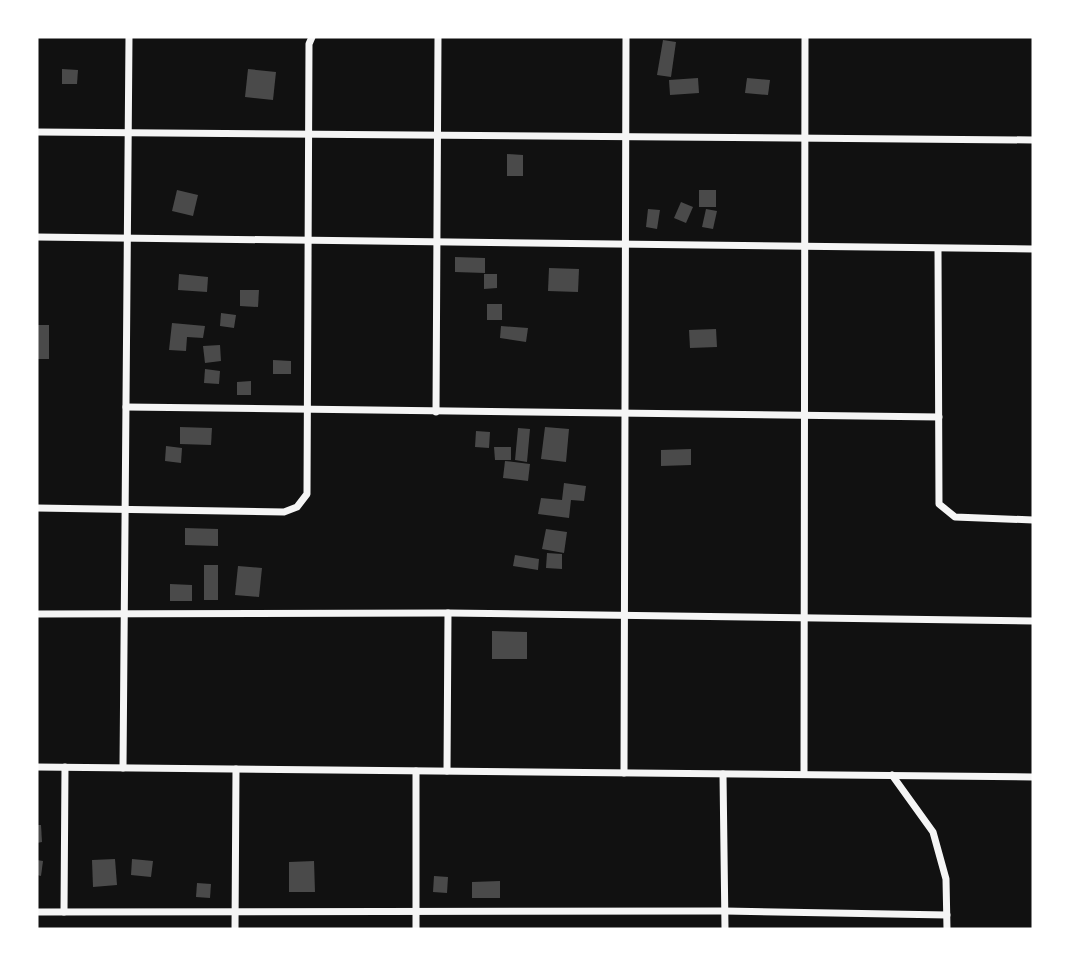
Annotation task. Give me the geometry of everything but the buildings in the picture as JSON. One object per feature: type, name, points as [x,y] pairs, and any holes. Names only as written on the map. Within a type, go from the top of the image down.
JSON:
[{"type":"street","points":[[122,768],[129,37]]},
{"type":"street","points":[[37,508],[284,512],[297,508],[307,494],[309,44],[312,37]]},
{"type":"street","points":[[436,412],[438,37]]},
{"type":"street","points":[[624,773],[622,617],[626,414],[626,37]]},
{"type":"street","points":[[804,775],[805,37]]},
{"type":"street","points":[[37,132],[1033,140]]},
{"type":"street","points":[[37,237],[1033,249]]},
{"type":"street","points":[[938,249],[939,503],[946,512],[956,517],[1033,520]]},
{"type":"street","points":[[126,407],[939,416]]},
{"type":"street","points":[[447,771],[448,612]]},
{"type":"street","points":[[37,614],[125,616],[448,612],[622,617],[1033,621]]},
{"type":"street","points":[[37,767],[1033,777]]},
{"type":"street","points":[[64,912],[65,767]]},
{"type":"street","points":[[235,929],[236,769]]},
{"type":"street","points":[[416,771],[416,929]]},
{"type":"street","points":[[723,774],[725,929]]},
{"type":"street","points":[[892,775],[933,832],[946,879],[947,929]]},
{"type":"street","points":[[37,912],[725,911],[947,915]]}]
